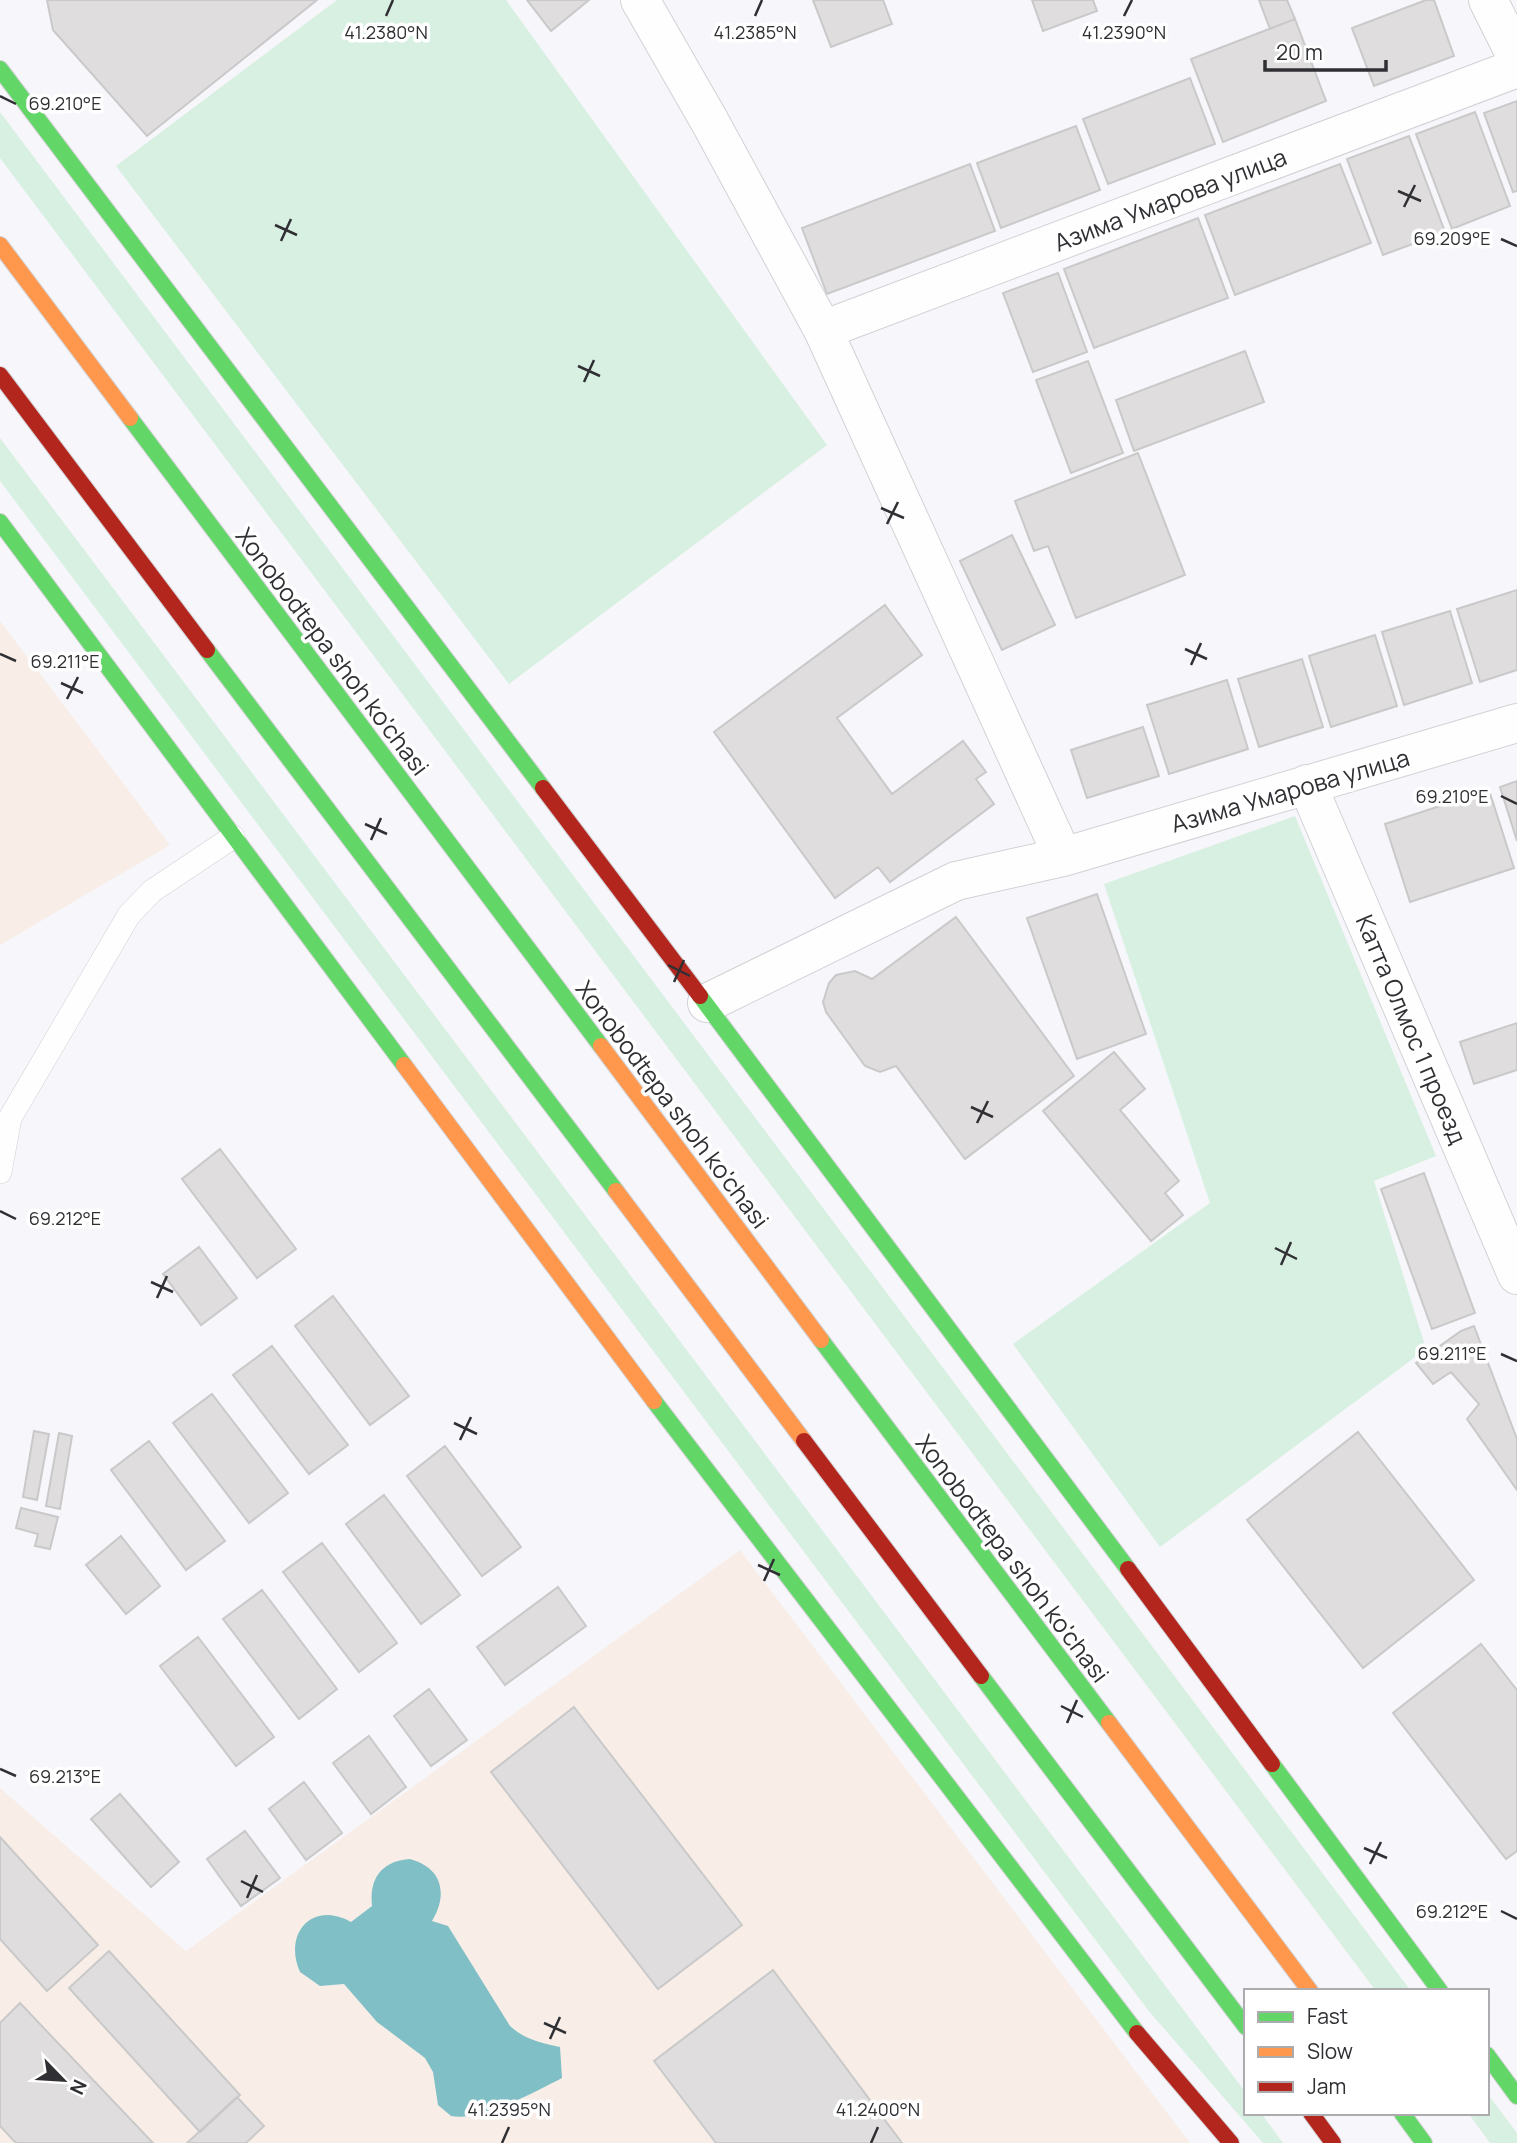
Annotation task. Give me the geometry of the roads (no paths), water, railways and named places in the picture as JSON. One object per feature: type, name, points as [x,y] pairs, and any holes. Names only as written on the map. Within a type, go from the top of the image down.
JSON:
[{"type":"highway","points":[[0,69],[707,1003],[1439,1989]]},
{"type":"highway","name":"Xonobodtepa shoh ko'chasi","points":[[0,244],[1309,1989]]},
{"type":"highway","points":[[0,375],[1244,2025]]},
{"type":"highway","points":[[0,522],[659,1407],[1135,2031],[1231,2143]]},
{"type":"highway","points":[[1489,2058],[1517,2096]]},
{"type":"highway","points":[[1312,2115],[1333,2143]]},
{"type":"highway","points":[[1403,2115],[1424,2143]]},
{"type":"street","points":[[640,0],[823,330],[1063,857]]},
{"type":"street","points":[[1488,0],[1517,58]]},
{"type":"street","name":"Азима Умарова улица","points":[[823,330],[1517,68]]},
{"type":"street","name":"Азима Умарова улица","points":[[707,1003],[956,881],[1063,857],[1517,723]]},
{"type":"street","name":"Катта Олмос 1 проезд","points":[[1307,784],[1517,1275]]},
{"type":"lane","points":[[0,1172],[5,1118],[129,915],[152,891],[233,837]]},
{"type":"water","points":[[410,1859],[430,1869],[439,1884],[440,1902],[432,1921],[448,1926],[510,2026],[527,2037],[560,2047],[562,2078],[492,2110],[463,2117],[451,2116],[438,2105],[433,2072],[425,2058],[377,2022],[344,1984],[320,1986],[300,1972],[295,1945],[305,1924],[324,1915],[337,1916],[351,1922],[372,1906],[373,1887],[379,1873],[392,1863]]}]
